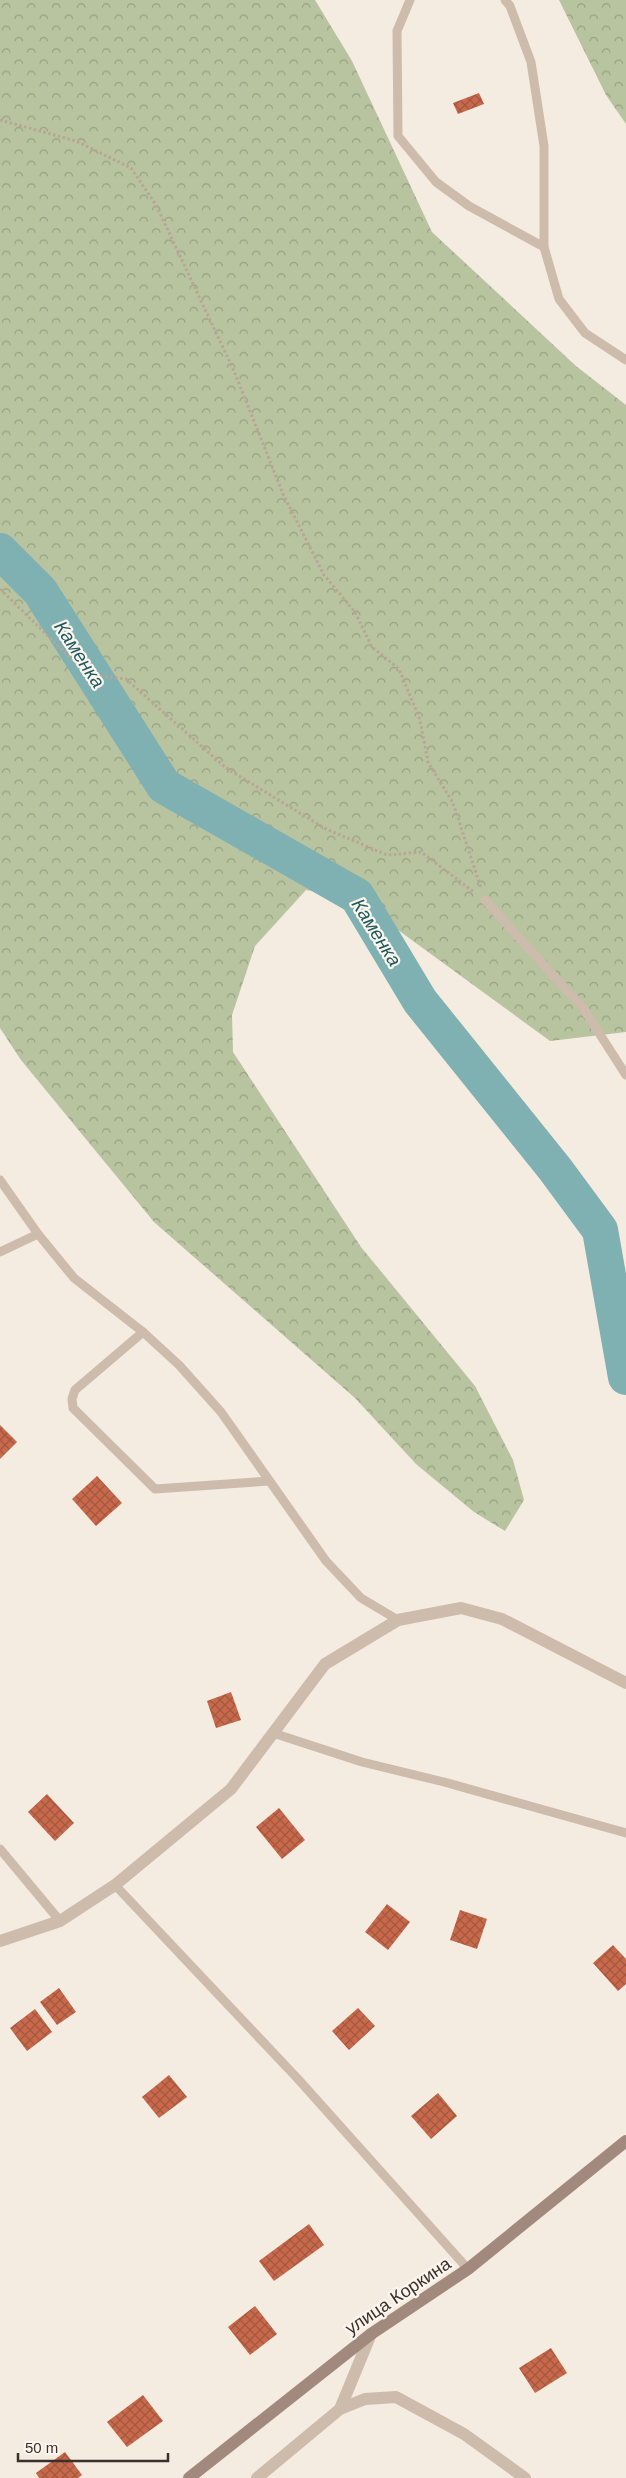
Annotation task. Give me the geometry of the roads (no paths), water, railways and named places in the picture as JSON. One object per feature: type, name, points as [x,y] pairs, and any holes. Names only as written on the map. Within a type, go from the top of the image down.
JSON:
[{"type":"main road","name":"улица Коркина","points":[[189,2478],[371,2334],[468,2269],[626,2141]]},
{"type":"street","points":[[0,1941],[60,1921],[114,1885],[231,1789],[325,1664],[398,1620],[461,1608],[502,1619],[626,1683]]},
{"type":"street","points":[[340,2409],[371,2334]]},
{"type":"street","points":[[257,2478],[340,2409],[365,2399],[396,2397],[464,2434],[525,2478]]},
{"type":"lane","points":[[410,0],[397,31],[398,136],[436,182],[469,206],[544,247]]},
{"type":"lane","points":[[505,0],[510,6],[531,62],[544,146],[544,247],[559,300],[585,333],[626,360]]},
{"type":"lane","points":[[485,900],[583,1008],[626,1075]]},
{"type":"lane","points":[[0,1180],[38,1234],[74,1278],[143,1332],[179,1365],[221,1412],[326,1561],[361,1598],[398,1620]]},
{"type":"lane","points":[[0,1252],[38,1234]]},
{"type":"lane","points":[[143,1332],[75,1390],[72,1399],[74,1408],[156,1489],[269,1481]]},
{"type":"lane","points":[[273,1733],[362,1762],[444,1782],[626,1833]]},
{"type":"lane","points":[[0,1849],[60,1921]]},
{"type":"lane","points":[[114,1885],[298,2079],[468,2269]]},
{"type":"waterway","name":"Каменка","points":[[0,551],[40,591],[164,786],[357,896],[420,1001],[555,1169],[600,1230],[626,1377]]}]
